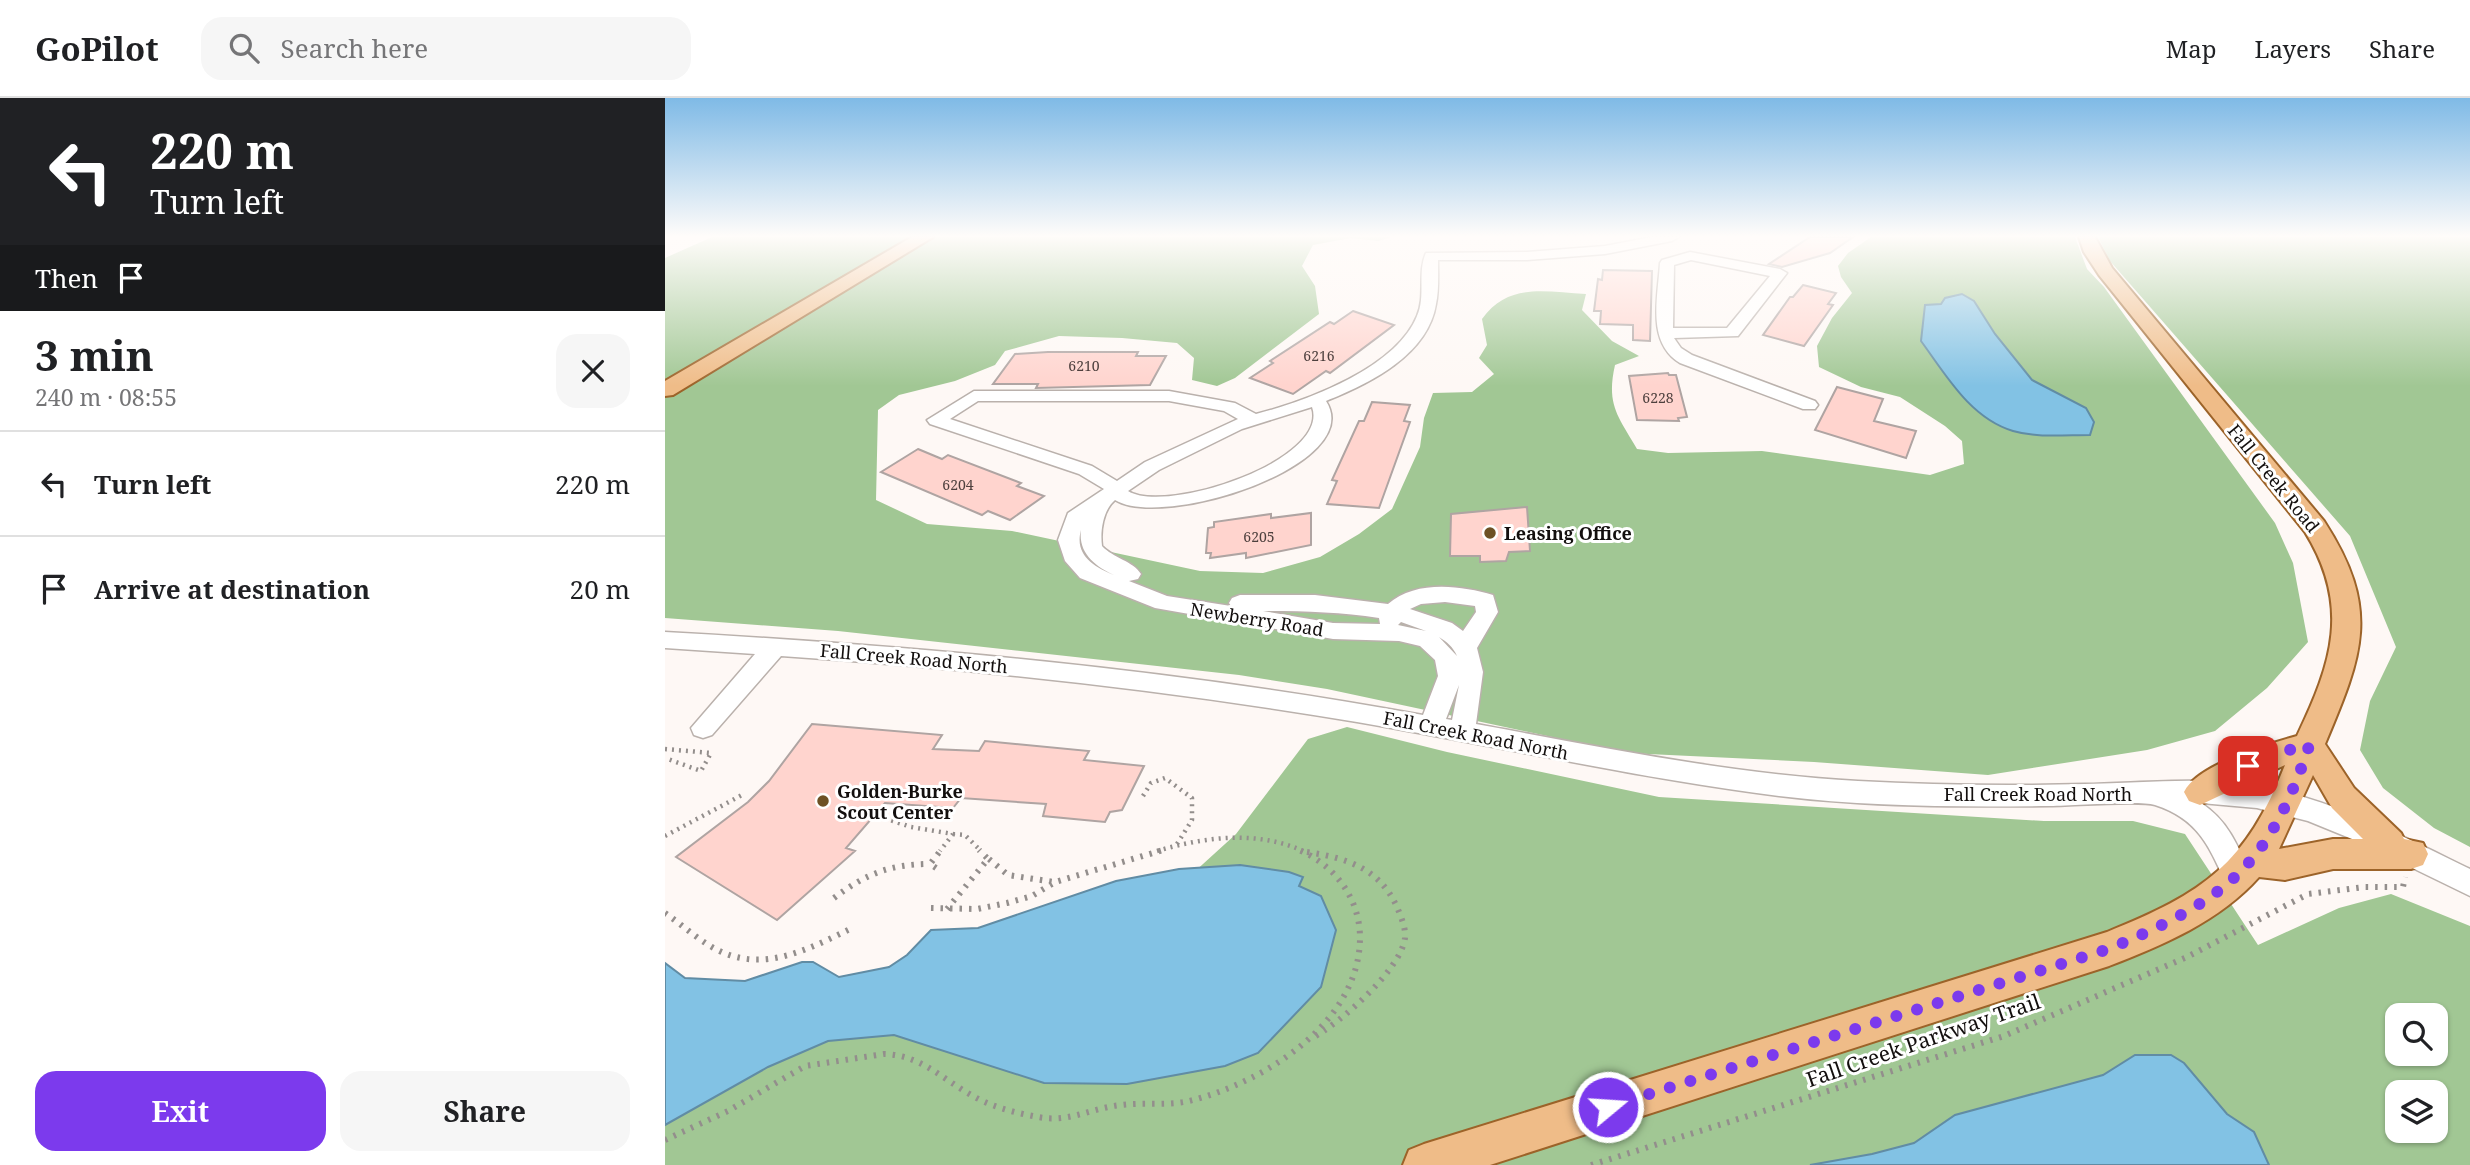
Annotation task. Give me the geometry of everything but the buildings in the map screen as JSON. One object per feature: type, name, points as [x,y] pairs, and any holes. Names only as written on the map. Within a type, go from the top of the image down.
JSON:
[{"type":"main road","points":[[665,390],[840,287]]},
{"type":"main road","name":"Fall Creek Road","points":[[1424,1165],[2109,949],[2184,913],[2245,869],[2287,804],[2329,700],[2346,645],[2345,597],[2337,567],[2308,517],[2118,287]]},
{"type":"main road","points":[[2200,792],[2228,775],[2284,751],[2309,746],[2343,798],[2402,857]]},
{"type":"main road","points":[[2245,869],[2285,865],[2333,854],[2402,857]]},
{"type":"street","name":"Newberry Road","points":[[1429,287],[1427,310],[1412,339],[1373,372],[1285,412],[1252,419],[1174,453],[1075,518],[1068,540],[1076,561],[1088,573],[1185,609],[1256,617],[1333,631],[1388,623],[1428,622],[1453,632],[1465,647]]},
{"type":"street","points":[[1666,287],[1665,333],[1670,346],[1686,359],[1809,405]]},
{"type":"street","points":[[1665,333],[1732,333],[1770,287]]},
{"type":"street","points":[[1252,419],[1229,407],[1169,396],[974,396],[936,420],[1099,475],[1109,494],[1128,500],[1158,502],[1197,497],[1254,480],[1299,454],[1317,434],[1325,416],[1323,408],[1315,399]]},
{"type":"street","points":[[1388,623],[1415,597],[1434,593],[1485,600],[1487,612],[1465,647],[1471,670],[1462,733]]},
{"type":"street","name":"Newberry Road","points":[[1388,623],[1399,633],[1427,639],[1445,657],[1450,676],[1431,727]]},
{"type":"street","name":"Fall Creek Road North","points":[[665,639],[776,646],[1105,677],[1296,703],[1681,771],[1830,790],[1970,796],[2200,792],[2256,797],[2287,804],[2402,857],[2470,883]]},
{"type":"street","points":[[703,728],[776,646]]},
{"type":"street","points":[[2158,793],[2196,813],[2213,827],[2245,869]]},
{"type":"path","points":[[665,749],[711,753],[701,771],[665,758]]},
{"type":"path","points":[[1143,796],[1151,783],[1165,778],[1192,798],[1192,820],[1176,846]]},
{"type":"path","points":[[665,836],[742,794]]},
{"type":"path","points":[[878,816],[911,827],[965,835],[1007,875],[1055,882]]},
{"type":"path","points":[[834,898],[859,879],[885,866],[933,866],[953,834]]},
{"type":"path","points":[[665,1140],[735,1107],[786,1075],[806,1066],[902,1054],[920,1061],[974,1097],[1014,1112],[1050,1120],[1074,1118],[1118,1105],[1186,1101],[1242,1084],[1275,1065],[1305,1042],[1339,1025],[1394,963],[1405,939],[1403,923],[1392,891],[1381,878],[1367,869],[1331,855],[1300,851],[1266,842],[1232,839],[1210,839],[1176,846],[1055,882],[1032,896],[1007,903],[977,909],[931,908]]},
{"type":"path","points":[[1300,851],[1320,860],[1340,878],[1352,895],[1360,925],[1360,951],[1354,972],[1333,1009],[1305,1042]]},
{"type":"path","name":"Fall Creek Parkway Trail","points":[[1591,1165],[2004,1036],[2187,957],[2308,894],[2365,887],[2403,887],[2402,857]]},
{"type":"path","points":[[947,909],[988,859]]},
{"type":"path","points":[[665,913],[724,953],[751,961],[782,957],[811,948],[850,929]]},
{"type":"green space","points":[[665,287],[1315,287],[1319,314],[1235,378],[1217,386],[1192,380],[1194,358],[1177,343],[1059,336],[1005,351],[995,365],[955,381],[899,395],[878,410],[876,500],[927,524],[1012,531],[1200,571],[1263,573],[1320,557],[1359,534],[1392,509],[1420,447],[1424,418],[1433,393],[1472,392],[1494,374],[1479,358],[1487,345],[1482,319],[1492,307],[1516,294],[1542,291],[1586,294],[1582,310],[1612,341],[1639,356],[1615,365],[1612,390],[1615,410],[1637,449],[1668,453],[1762,451],[1930,475],[1964,464],[1962,441],[1945,426],[1900,397],[1861,387],[1819,367],[1817,346],[1832,318],[1852,293],[1848,287],[2104,287],[2275,523],[2293,563],[2308,642],[2267,688],[2215,731],[2147,750],[1988,775],[1814,762],[1627,753],[1327,689],[1239,675],[838,631],[665,618]]},
{"type":"green space","points":[[2133,287],[2470,287],[2470,847],[2434,828],[2383,788],[2360,750],[2370,701],[2396,647],[2350,536]]},
{"type":"green space","points":[[1347,727],[1447,752],[1659,797],[2044,821],[2133,821],[2185,834],[2258,945],[2339,908],[2391,894],[2470,926],[2470,1165],[665,1165],[665,1078],[1115,944],[1236,834],[1308,739]]},
{"type":"water","points":[[1962,294],[1974,301],[1995,334],[2032,380],[2086,408],[2094,422],[2090,435],[2041,435],[2013,431],[1984,416],[1960,394],[1921,341],[1925,305],[1941,304],[1945,298]]},
{"type":"water","points":[[1240,865],[1289,872],[1303,877],[1299,886],[1321,896],[1336,930],[1321,987],[1258,1053],[1225,1066],[1127,1084],[1044,1083],[894,1035],[828,1041],[768,1067],[665,1125],[665,963],[685,978],[745,981],[802,962],[813,962],[839,977],[889,967],[907,955],[931,930],[978,928],[1116,881],[1179,869]]},
{"type":"water","points":[[2135,1055],[2171,1055],[2184,1063],[2227,1114],[2254,1132],[2269,1165],[1810,1165],[1914,1143],[1955,1115],[2103,1075]]},
{"type":"place","name":"Leasing Office","points":[[1490,533]]},
{"type":"place","name":"Golden-Burke Scout Center","points":[[823,801]]},
{"type":"route","points":[[1608,1107],[2109,949],[2184,913],[2226,887],[2256,858],[2279,821],[2297,782],[2309,746],[2284,751],[2248,766]]}]
